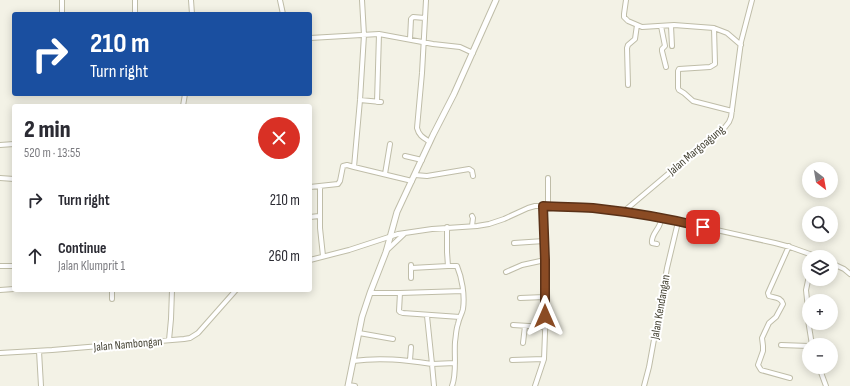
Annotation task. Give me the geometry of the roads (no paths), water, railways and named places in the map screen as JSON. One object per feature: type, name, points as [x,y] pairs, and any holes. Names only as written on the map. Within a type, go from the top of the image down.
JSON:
[{"type":"street","points":[[62,0],[62,12]]},
{"type":"street","points":[[135,0],[135,12]]},
{"type":"street","points":[[191,0],[192,12]]},
{"type":"street","points":[[280,0],[283,12]]},
{"type":"street","points":[[354,167],[364,35],[362,0]]},
{"type":"street","points":[[426,0],[418,130],[423,138],[430,142]]},
{"type":"street","points":[[355,386],[348,386],[362,317],[386,252],[397,212],[454,94],[471,53],[496,0]]},
{"type":"street","points":[[626,0],[624,17],[628,21],[637,25],[645,28],[661,26],[714,28],[727,33],[741,45]]},
{"type":"street","name":"Jalan Margoagung","points":[[623,212],[722,131],[730,121],[741,45],[752,0]]},
{"type":"street","points":[[410,39],[410,19],[426,18]]},
{"type":"street","points":[[628,85],[627,48],[628,45],[635,39],[637,25]]},
{"type":"street","points":[[661,26],[665,46],[662,51],[666,67]]},
{"type":"street","points":[[671,26],[672,46]]},
{"type":"street","points":[[714,28],[715,64],[710,67],[679,69],[678,88],[693,101],[732,111]]},
{"type":"street","points":[[360,100],[379,102],[379,34]]},
{"type":"street","points":[[312,38],[379,34],[433,44],[460,47],[471,53]]},
{"type":"street","points":[[0,145],[12,144]]},
{"type":"street","points":[[385,174],[390,144]]},
{"type":"street","points":[[405,156],[422,160]]},
{"type":"street","points":[[312,187],[338,184],[343,166],[347,165],[412,181]]},
{"type":"street","points":[[415,175],[427,176],[469,169],[472,171],[473,176]]},
{"type":"street","points":[[0,178],[12,179]]},
{"type":"street","points":[[548,178],[548,206]]},
{"type":"street","points":[[320,186],[319,216],[323,256]]},
{"type":"street","points":[[312,259],[404,233],[432,228],[484,225],[498,222],[534,206],[592,208],[637,214],[740,235],[789,246],[802,251]]},
{"type":"street","points":[[535,386],[544,359],[546,297],[543,206]]},
{"type":"street","points":[[312,217],[319,216]]},
{"type":"street","points":[[472,216],[472,226]]},
{"type":"street","points":[[657,244],[652,243],[651,241],[661,219]]},
{"type":"street","name":"Jalan Kendangan","points":[[644,386],[667,268],[678,222]]},
{"type":"street","points":[[447,227],[446,252],[448,266]]},
{"type":"street","points":[[386,252],[404,233]]},
{"type":"street","points":[[514,243],[544,241]]},
{"type":"street","points":[[789,246],[768,293],[769,296],[779,298],[783,304],[776,317],[769,323],[762,338],[763,351],[758,367],[760,370],[790,378]]},
{"type":"street","points":[[506,272],[522,265],[545,260]]},
{"type":"street","points":[[0,266],[12,266]]},
{"type":"street","points":[[411,278],[411,267],[457,266],[463,283],[463,310],[457,324],[452,386]]},
{"type":"street","points":[[838,266],[850,274]]},
{"type":"street","points":[[807,286],[808,320],[811,338]]},
{"type":"street","points":[[0,290],[12,289]]},
{"type":"street","points":[[370,293],[463,291]]},
{"type":"street","points":[[112,292],[112,299]]},
{"type":"street","points":[[169,340],[172,292]]},
{"type":"street","name":"Jalan Nambongan","points":[[0,353],[190,338],[198,333],[234,292]]},
{"type":"street","points":[[400,293],[400,312],[427,316],[460,317]]},
{"type":"street","points":[[520,298],[546,297]]},
{"type":"street","points":[[427,316],[434,386]]},
{"type":"street","points":[[513,325],[545,327]]},
{"type":"street","points":[[523,343],[525,326]]},
{"type":"street","points":[[359,333],[393,340]]},
{"type":"street","points":[[781,345],[802,346]]},
{"type":"street","points":[[410,360],[411,347]]},
{"type":"street","points":[[39,351],[41,386]]},
{"type":"street","points":[[353,361],[382,358],[410,360],[432,364],[455,363]]},
{"type":"street","points":[[512,360],[544,359]]},
{"type":"street","points":[[822,374],[826,386]]}]
